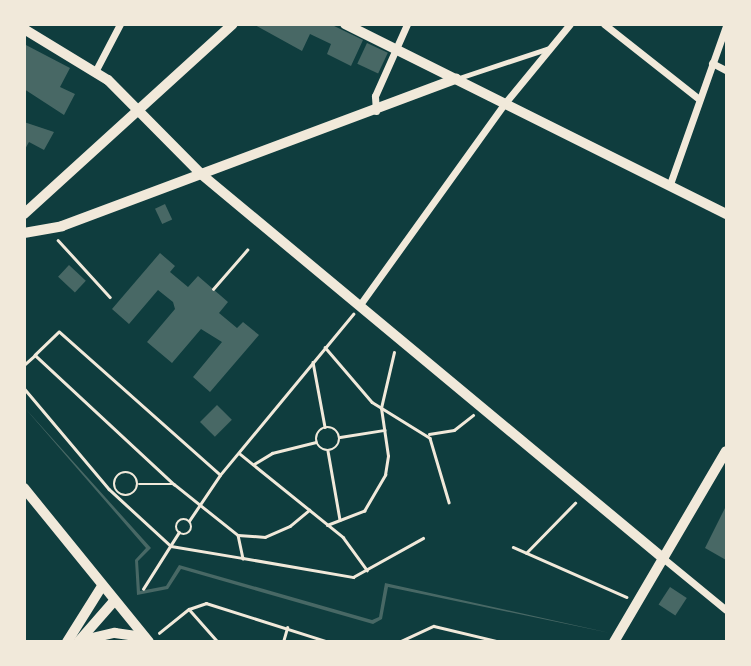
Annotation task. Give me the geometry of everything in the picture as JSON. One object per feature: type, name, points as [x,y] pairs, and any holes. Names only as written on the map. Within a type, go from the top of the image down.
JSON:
[{"type":"main road","points":[[24,214],[233,24]]},
{"type":"main road","points":[[614,642],[635,602],[664,559],[726,451]]},
{"type":"main road","points":[[24,488],[147,640]]},
{"type":"main road","points":[[67,642],[102,586]]},
{"type":"main road","points":[[79,641],[114,601]]},
{"type":"main road","points":[[79,641],[115,633],[147,640]]},
{"type":"street","points":[[96,70],[120,24]]},
{"type":"street","points":[[345,24],[726,214]]},
{"type":"street","points":[[376,112],[374,98],[393,48],[407,24]]},
{"type":"street","points":[[359,306],[505,103],[570,24]]},
{"type":"street","points":[[604,24],[699,99]]},
{"type":"street","points":[[670,184],[726,26]]},
{"type":"street","points":[[24,29],[96,70],[201,174],[726,610]]},
{"type":"street","points":[[24,233],[62,226],[376,112],[456,79],[549,48]]},
{"type":"street","points":[[712,63],[726,70]]},
{"type":"path","points":[[56,237],[110,296]]},
{"type":"path","points":[[213,289],[247,250]]},
{"type":"path","points":[[179,533],[190,531],[189,521],[220,475],[359,306]]},
{"type":"path","points":[[24,365],[59,332],[220,475]]},
{"type":"path","points":[[327,525],[364,511],[376,497],[388,456],[381,408],[399,340]]},
{"type":"path","points":[[325,347],[381,408],[428,434],[454,430],[480,407]]},
{"type":"path","points":[[36,355],[199,507],[238,535],[265,537],[290,526],[309,510]]},
{"type":"path","points":[[313,362],[325,427]]},
{"type":"path","points":[[24,388],[109,489],[171,546],[353,577],[424,538]]},
{"type":"path","points":[[316,442],[316,434],[325,427],[333,428],[340,437]]},
{"type":"path","points":[[340,437],[384,430]]},
{"type":"path","points":[[428,434],[449,502]]},
{"type":"path","points":[[328,451],[338,445],[340,437]]},
{"type":"path","points":[[316,442],[328,451],[340,520]]},
{"type":"path","points":[[253,465],[272,453],[316,442]]},
{"type":"path","points":[[238,452],[327,525],[368,570]]},
{"type":"path","points":[[126,472],[136,477],[139,484],[129,496],[118,492],[114,485],[118,475],[126,472]]},
{"type":"path","points":[[139,484],[174,484]]},
{"type":"path","points":[[526,553],[582,493]]},
{"type":"path","points":[[143,589],[179,533],[179,521],[189,521]]},
{"type":"path","points":[[238,535],[243,558]]},
{"type":"path","points":[[513,547],[635,602]]},
{"type":"path","points":[[147,640],[189,609],[206,603],[330,642]]},
{"type":"path","points":[[189,609],[218,642]]},
{"type":"path","points":[[398,642],[433,625],[501,642]]},
{"type":"path","points":[[283,642],[288,628]]},
{"type":"building","points":[[253,24],[330,24],[363,40],[351,66],[327,54],[331,44],[310,34],[302,51]]},
{"type":"building","points":[[367,43],[388,53],[378,74],[357,64]]},
{"type":"building","points":[[24,44],[70,68],[60,87],[75,94],[64,115],[24,89]]},
{"type":"building","points":[[24,122],[54,132],[44,150],[29,142],[24,151]]},
{"type":"building","points":[[165,204],[172,219],[162,224],[155,209]]},
{"type":"building","points":[[160,253],[175,266],[170,272],[188,287],[198,276],[228,302],[219,313],[237,328],[243,322],[259,335],[210,392],[193,377],[222,342],[201,329],[172,363],[147,342],[175,309],[173,302],[158,290],[129,324],[112,309]]},
{"type":"building","points":[[69,265],[86,281],[75,292],[58,277]]},
{"type":"building","points":[[217,405],[232,420],[215,437],[200,422]]},
{"type":"building","points":[[24,407],[151,548],[138,561],[140,591],[166,586],[179,565],[372,620],[379,617],[385,583],[610,633],[388,587],[382,619],[373,624],[181,569],[168,589],[137,595],[135,560],[146,548]]},
{"type":"building","points":[[726,506],[726,560],[705,548]]},
{"type":"building","points":[[670,587],[687,598],[675,616],[659,605]]}]
